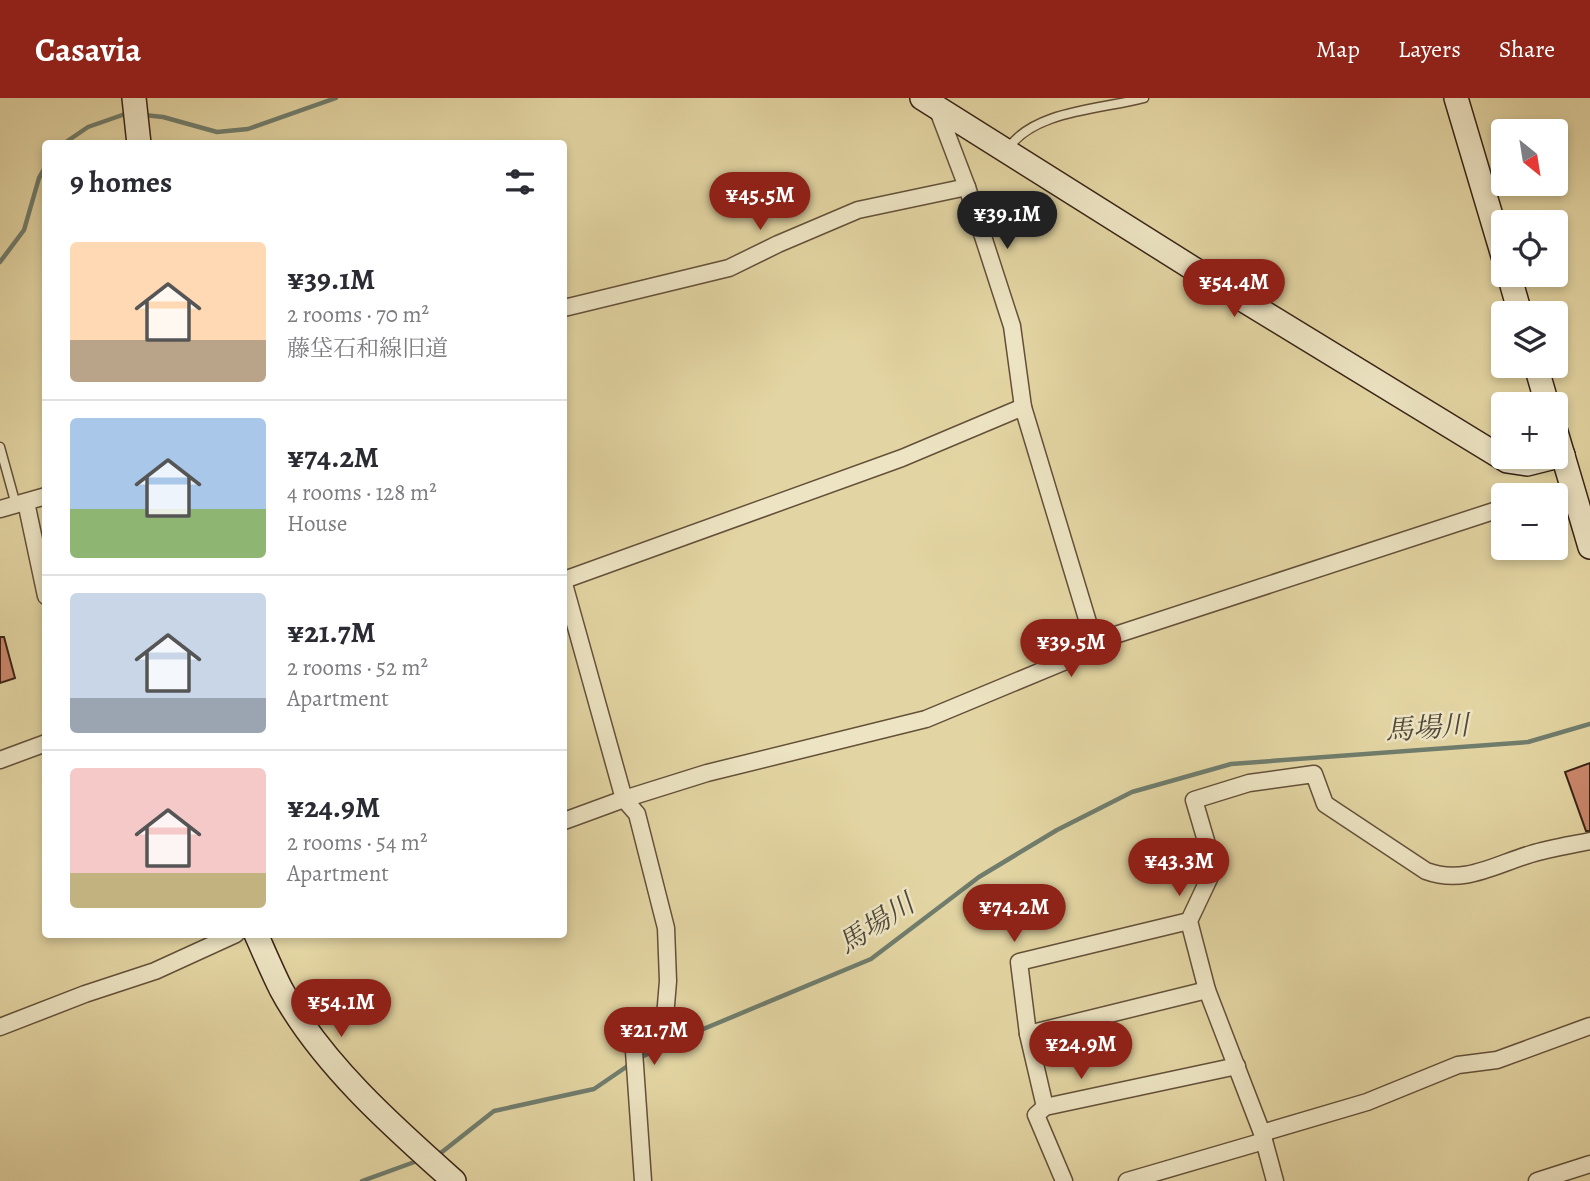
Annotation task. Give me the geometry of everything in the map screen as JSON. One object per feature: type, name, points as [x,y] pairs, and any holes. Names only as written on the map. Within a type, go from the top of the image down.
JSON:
[{"type":"street","points":[[1457,98],[1491,215]]},
{"type":"street","points":[[929,103],[1491,451]]},
{"type":"street","points":[[929,103],[967,187],[1012,326],[1023,407],[1094,642]]},
{"type":"street","points":[[567,307],[729,268],[778,243],[859,210],[967,187]]},
{"type":"street","points":[[567,581],[902,458],[1023,407]]},
{"type":"street","points":[[42,497],[14,505],[42,585]]},
{"type":"street","points":[[1568,502],[1590,547]]},
{"type":"street","points":[[567,820],[624,799],[707,774],[926,719],[1068,660],[1094,642],[1491,512]]},
{"type":"street","points":[[567,593],[624,799],[637,814],[666,928],[668,981],[664,1030],[640,1041],[634,1051],[643,1181]]},
{"type":"street","points":[[0,760],[42,744]]},
{"type":"street","points":[[1275,1181],[1263,1137],[1206,990],[1189,921],[1214,868],[1194,800],[1249,783],[1314,774],[1325,804],[1426,871],[1444,877],[1469,876],[1534,853],[1590,841]]},
{"type":"street","points":[[1045,1107],[1028,1034],[1019,962],[1189,921]]},
{"type":"street","points":[[0,1027],[155,971],[227,938]]},
{"type":"street","points":[[258,938],[282,990],[321,1049],[350,1082],[447,1175]]},
{"type":"street","points":[[1028,1034],[1206,990]]},
{"type":"street","points":[[1127,1181],[1367,1102],[1458,1065],[1497,1060],[1590,1026]]},
{"type":"street","points":[[1064,1181],[1036,1115],[1045,1107],[1237,1066]]},
{"type":"street","points":[[1537,1181],[1590,1164]]},
{"type":"lane","points":[[1006,152],[1013,141],[1030,129],[1067,113],[1144,98]]},
{"type":"lane","points":[[0,447],[14,505]]},
{"type":"building","points":[[0,637],[4,637],[15,678],[0,683]]},
{"type":"building","points":[[1590,763],[1590,831],[1586,831],[1565,772]]},
{"type":"waterway","points":[[144,115],[163,117],[217,132],[248,129],[336,98]]},
{"type":"waterway","points":[[69,140],[88,127],[128,113]]},
{"type":"waterway","points":[[0,262],[24,230],[42,173]]},
{"type":"waterway","name":"馬場川","points":[[639,1058],[871,959],[979,877],[1057,830],[1132,792],[1231,764],[1528,742],[1590,724]]},
{"type":"waterway","name":"馬場川","points":[[435,1155],[494,1111],[594,1089],[632,1063]]},
{"type":"waterway","name":"馬場川","points":[[362,1181],[420,1160]]}]
